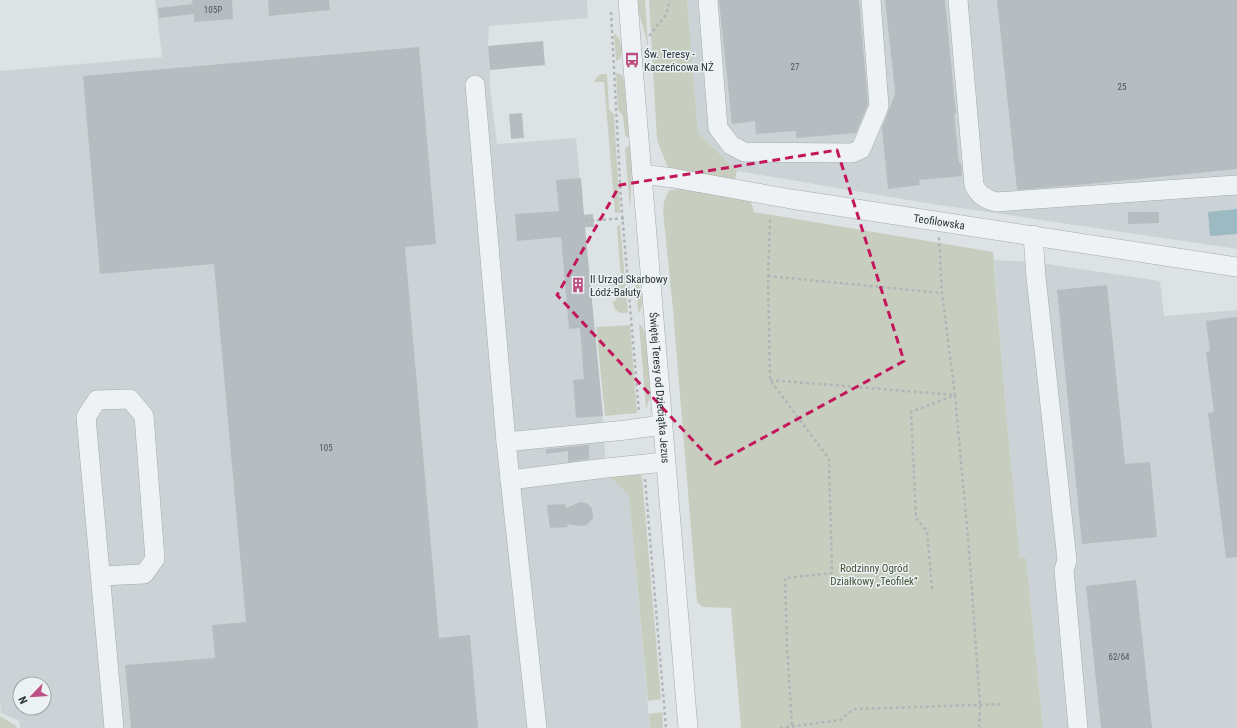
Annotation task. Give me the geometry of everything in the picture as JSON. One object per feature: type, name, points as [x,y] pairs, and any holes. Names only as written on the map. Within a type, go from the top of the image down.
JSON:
[{"type":"street","name":"Świętej Teresy od Dzieciątka Jezus","points":[[628,0],[688,728]]},
{"type":"street","points":[[708,0],[718,128],[731,145],[744,152],[852,153],[861,149],[879,106],[871,0]]},
{"type":"street","points":[[958,0],[974,185],[976,191],[985,198],[996,202],[1237,184]]},
{"type":"street","points":[[475,84],[506,442],[537,728]]},
{"type":"street","name":"Teofilowska","points":[[642,174],[791,199],[1237,267]]},
{"type":"street","points":[[1033,235],[1036,277],[1067,560],[1064,570],[1078,728]]},
{"type":"street","points":[[100,576],[144,574],[154,559],[144,416],[130,400],[97,400],[86,417],[100,576],[114,728]]},
{"type":"street","points":[[506,442],[662,425]]},
{"type":"street","points":[[510,480],[665,462]]},
{"type":"path","points":[[649,36],[666,15],[670,0]]},
{"type":"path","points":[[611,8],[623,218],[640,428]]},
{"type":"path","points":[[585,221],[628,218]]},
{"type":"path","points":[[770,220],[768,276],[770,380],[829,459],[832,573],[785,578],[787,646],[792,726]]},
{"type":"path","points":[[941,221],[939,242],[942,293],[955,395],[969,549],[980,705],[979,728]]},
{"type":"path","points":[[768,276],[942,293]]},
{"type":"path","points":[[770,380],[955,395]]},
{"type":"path","points":[[932,589],[927,531],[916,518],[911,412],[955,395]]},
{"type":"path","points":[[644,464],[666,728]]},
{"type":"path","points":[[780,728],[840,720],[855,709],[1004,704]]},
{"type":"highlighted area","points":[[837,150],[904,361],[715,464],[557,295],[620,185]]},
{"type":"shaded area","points":[[155,0],[587,0],[588,18],[489,26],[488,46],[490,86],[497,144],[576,138],[604,432],[606,473],[629,494],[650,728],[20,728],[19,721],[1,713],[0,71],[162,57]]},
{"type":"shaded area","points":[[687,0],[1237,0],[1237,249],[926,203],[737,171],[698,133]]},
{"type":"shaded area","points":[[994,260],[1034,262],[1160,281],[1164,316],[1237,310],[1237,728],[1043,728],[1026,558],[1020,558],[1006,412]]},
{"type":"green space","points":[[638,0],[645,0],[648,45],[639,14]]},
{"type":"green space","points":[[649,0],[687,0],[698,133],[737,171],[734,184],[668,168],[657,140]]},
{"type":"green space","points":[[614,33],[619,39],[622,49],[620,59],[616,61]]},
{"type":"green space","points":[[616,73],[622,75],[624,80],[629,138],[625,135],[623,116],[618,110]]},
{"type":"green space","points":[[601,74],[607,74],[609,109],[614,115],[620,213],[615,213],[604,82],[594,82]]},
{"type":"green space","points":[[630,146],[632,170],[630,210],[625,149]]},
{"type":"green space","name":"Rodzinny Ogród Działkowy „Teofilek”","points":[[693,188],[750,198],[754,212],[993,252],[1020,558],[1026,558],[1043,728],[741,728],[731,608],[702,607],[697,602],[673,310],[663,211],[664,202],[669,190]]},
{"type":"green space","points":[[620,225],[628,313],[620,313],[614,308],[613,301],[616,301],[615,286],[611,286],[611,280],[621,279],[617,226]]},
{"type":"green space","points":[[635,274],[642,297],[642,306],[638,312]]},
{"type":"green space","points":[[639,324],[645,332],[651,395],[646,409]]},
{"type":"green space","points":[[630,325],[637,413],[605,416],[596,327]]},
{"type":"green space","points":[[606,473],[636,473],[642,476],[661,699],[648,701],[629,495]]},
{"type":"green space","points":[[662,712],[663,728],[650,728],[649,714]]},
{"type":"green space","points":[[0,716],[16,726],[17,728],[0,728]]},
{"type":"water","points":[[1237,209],[1237,234],[1210,236],[1208,212]]},
{"type":"building","points":[[192,0],[232,0],[233,19],[194,22],[194,14],[159,18],[158,8],[193,4]]},
{"type":"building","points":[[268,0],[329,0],[330,10],[269,16]]},
{"type":"building","points":[[719,0],[859,0],[868,104],[856,133],[796,138],[796,131],[756,134],[755,121],[732,124]]},
{"type":"building","points":[[885,0],[945,0],[956,114],[954,114],[959,163],[961,163],[962,176],[919,180],[920,185],[888,189],[882,128],[895,91]]},
{"type":"building","points":[[997,0],[1237,0],[1237,169],[1017,190]]},
{"type":"building","points":[[543,41],[545,65],[490,70],[488,46]]},
{"type":"building","points":[[419,47],[436,244],[405,247],[439,638],[470,635],[478,728],[131,728],[125,665],[215,658],[212,625],[246,622],[214,264],[100,274],[83,76]]},
{"type":"building","points":[[522,113],[524,138],[511,139],[509,114]]},
{"type":"building","name":"II Urząd Skarbowy Łódź-Bałuty","points":[[581,178],[584,215],[593,214],[594,227],[585,227],[603,416],[576,418],[573,380],[584,379],[580,328],[569,329],[561,237],[517,241],[515,214],[559,211],[556,180]]},
{"type":"building","points":[[1128,212],[1159,212],[1159,223],[1128,224]]},
{"type":"building","points":[[1107,285],[1125,464],[1150,462],[1157,537],[1082,544],[1057,290]]},
{"type":"building","points":[[1237,317],[1237,557],[1226,558],[1208,413],[1214,412],[1206,352],[1210,351],[1206,321]]},
{"type":"building","points":[[589,445],[589,459],[568,462],[568,451],[546,454],[546,449]]},
{"type":"building","points":[[580,502],[589,505],[592,509],[593,518],[590,522],[582,526],[567,524],[568,527],[550,528],[547,505],[565,504],[566,508]]},
{"type":"building","points":[[1136,580],[1152,728],[1101,728],[1086,586]]},
{"type":"place","name":"Św. Teresy - Kaczeńcowa NŻ","points":[[632,60]]},
{"type":"place","name":"II Urząd Skarbowy Łódź-Bałuty","points":[[578,285]]}]
